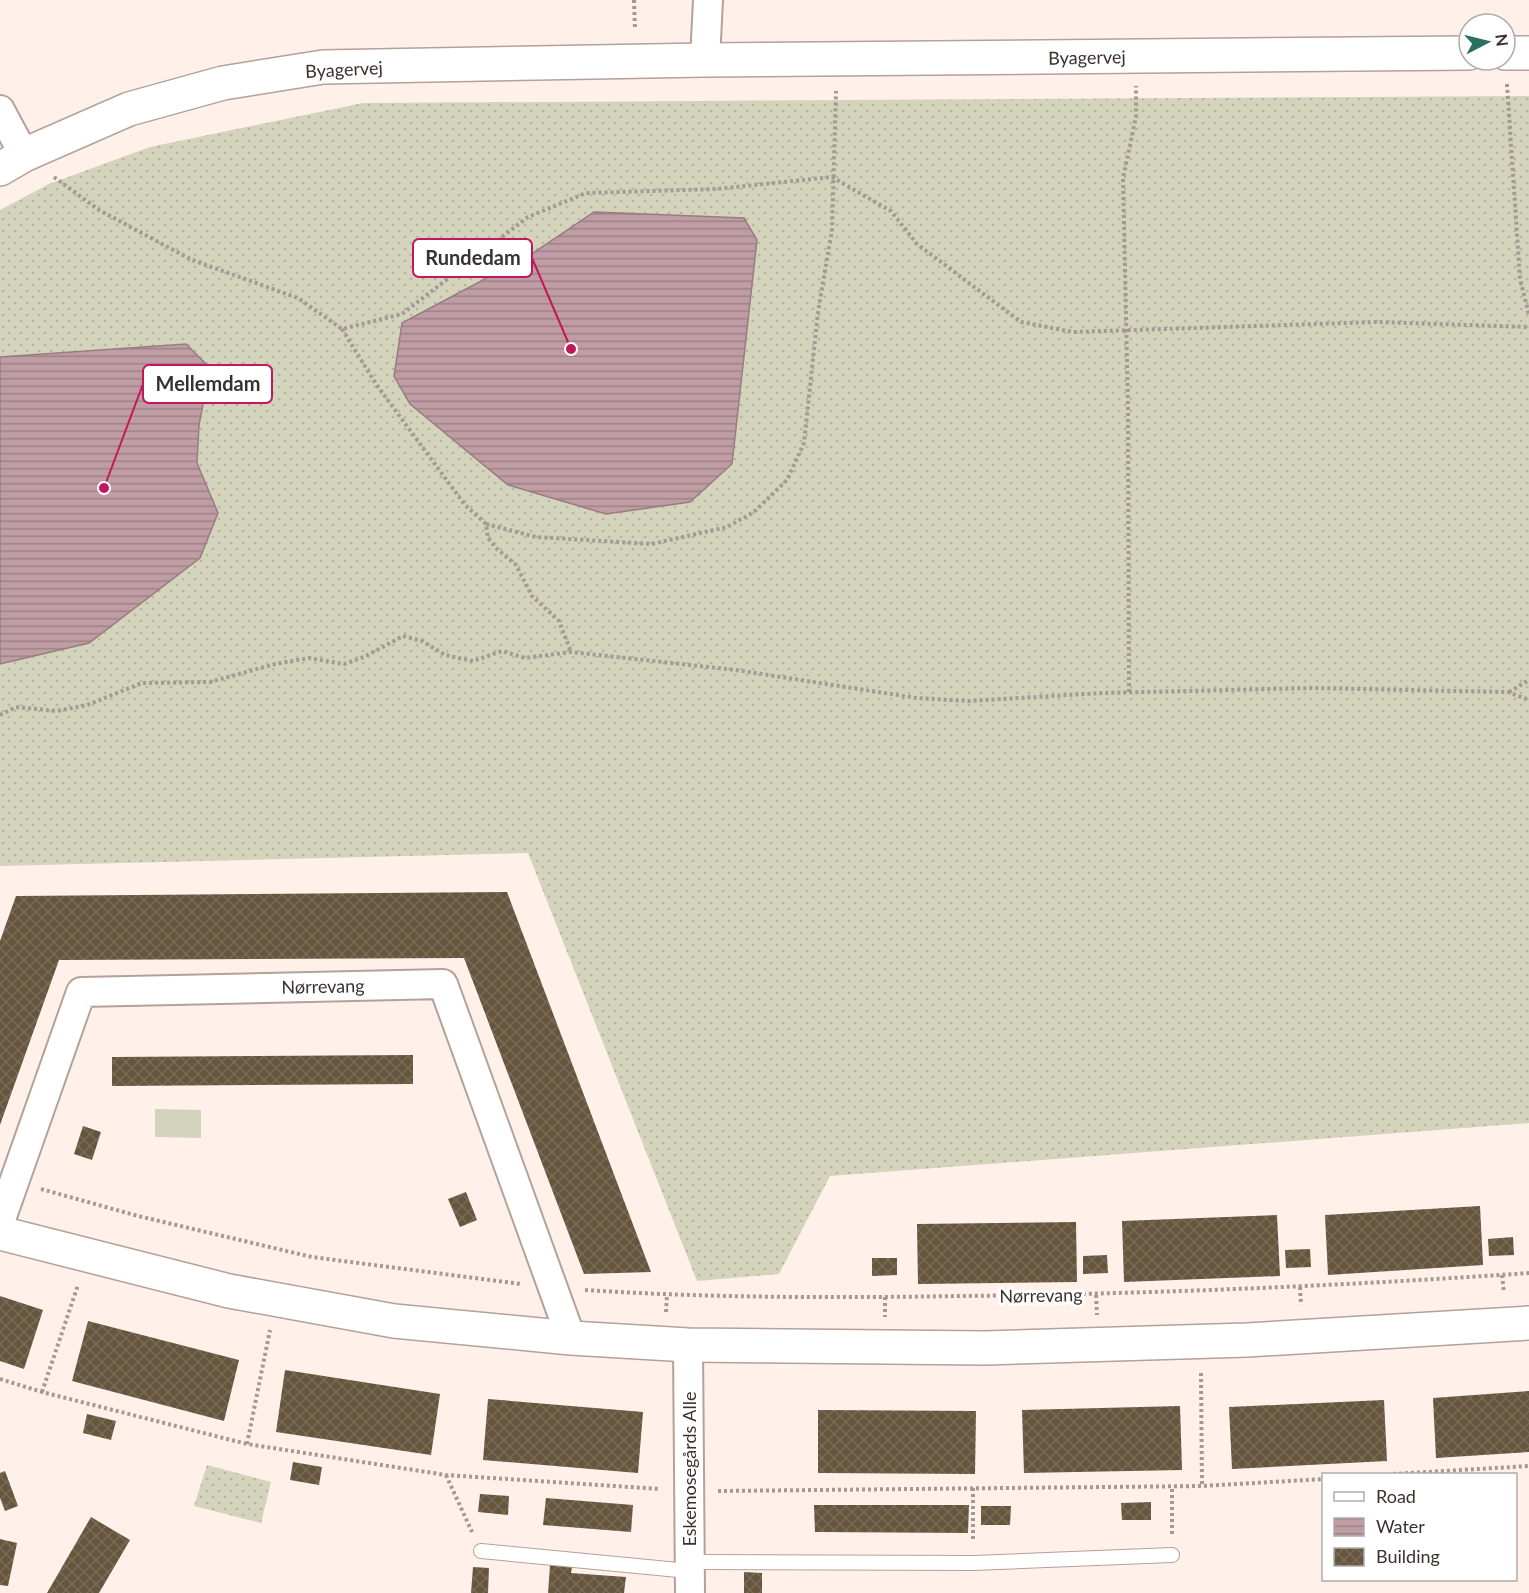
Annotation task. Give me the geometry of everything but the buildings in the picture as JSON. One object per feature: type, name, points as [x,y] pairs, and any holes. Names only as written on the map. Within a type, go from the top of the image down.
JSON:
[{"type":"street","points":[[705,60],[708,0]]},
{"type":"street","name":"Byagervej","points":[[12,162],[129,109],[223,83],[323,67],[705,60],[1457,53]]},
{"type":"street","points":[[0,110],[12,162]]},
{"type":"street","name":"Nørrevang","points":[[0,1222],[81,992],[442,984],[571,1338]]},
{"type":"street","points":[[0,1233],[241,1293],[394,1321],[571,1338],[688,1345],[985,1348],[1200,1342],[1529,1323]]},
{"type":"street","name":"Eskemosegårds Alle","points":[[688,1345],[690,1575]]},
{"type":"lane","points":[[481,1551],[690,1575],[1172,1555]]},
{"type":"path","points":[[1129,692],[1127,331],[1123,178],[1136,117],[1135,56]]},
{"type":"path","points":[[12,162],[192,260],[298,298],[342,329],[376,384],[465,505],[486,524],[536,537],[652,544],[727,527],[754,512],[787,480],[804,443],[818,312],[832,230],[836,59]]},
{"type":"path","points":[[1514,72],[1520,279],[1529,315]]},
{"type":"path","points":[[342,329],[402,314],[528,216],[586,193],[716,189],[832,177],[891,211],[917,244],[1021,322],[1073,332],[1377,322],[1529,327]]},
{"type":"path","points":[[486,524],[488,538],[516,566],[532,596],[559,621],[571,652]]},
{"type":"path","points":[[0,715],[16,707],[57,711],[87,705],[142,683],[210,682],[275,664],[309,658],[344,664],[364,657],[403,636],[422,641],[445,655],[473,661],[502,651],[525,658],[571,652],[736,670],[917,698],[969,701],[1129,692],[1312,688],[1508,692],[1529,700]]},
{"type":"path","points":[[1508,692],[1529,680]]},
{"type":"path","name":"Nørrevang","points":[[14,1181],[138,1216],[312,1257],[553,1288],[678,1295],[1096,1295],[1300,1287],[1529,1273]]},
{"type":"path","points":[[42,1392],[76,1289]]},
{"type":"path","points":[[247,1444],[268,1338]]},
{"type":"path","points":[[1200,1342],[1202,1486]]},
{"type":"path","points":[[1411,1473],[1529,1466]]},
{"type":"path","points":[[446,1475],[481,1551]]},
{"type":"path","points":[[1172,1486],[1172,1555]]},
{"type":"path","points":[[973,1488],[973,1563]]},
{"type":"green space","points":[[1529,96],[1529,1123],[830,1176],[779,1274],[697,1281],[528,853],[0,866],[0,210],[49,184],[150,147],[363,103]]},
{"type":"green space","points":[[155,1109],[201,1110],[201,1138],[155,1137]]},
{"type":"green space","points":[[207,1465],[271,1482],[261,1523],[194,1506]]},
{"type":"water","points":[[594,212],[744,218],[757,240],[732,464],[690,502],[606,514],[508,485],[410,404],[394,376],[402,323],[530,255]]},
{"type":"water","points":[[186,344],[210,368],[199,425],[197,463],[218,513],[200,558],[89,643],[0,664],[0,357]]},
{"type":"place","name":"Rundedam","points":[[571,349]]},
{"type":"place","name":"Mellemdam","points":[[104,488]]}]
